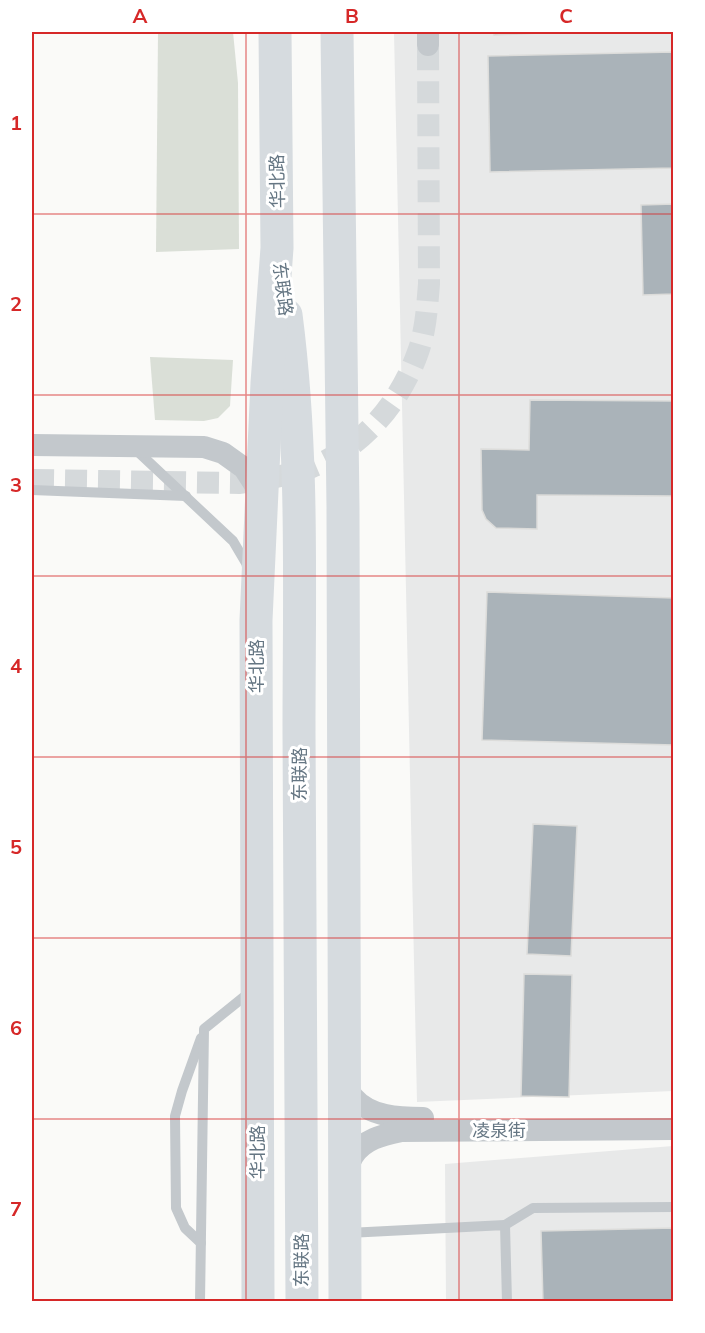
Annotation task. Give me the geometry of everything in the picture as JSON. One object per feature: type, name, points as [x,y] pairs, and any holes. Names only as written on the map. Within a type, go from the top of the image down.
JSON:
[{"type":"highway","name":"华北路","points":[[258,1302],[256,620],[267,382],[277,248],[275,32]]},
{"type":"highway","points":[[337,32],[343,508],[345,1302]]},
{"type":"highway","name":"东联路","points":[[277,248],[292,365],[300,508],[302,1302]]},
{"type":"street","points":[[32,445],[204,447],[223,453],[244,468],[255,485],[261,511]]},
{"type":"street","name":"凌泉街","points":[[344,1080],[352,1096],[365,1107],[400,1118],[674,1117]]},
{"type":"street","name":"凌泉街","points":[[345,1175],[353,1155],[366,1143],[382,1135],[401,1131],[674,1130]]},
{"type":"lane","points":[[133,446],[233,541],[246,563],[253,589],[256,620]]},
{"type":"lane","points":[[32,490],[186,496]]},
{"type":"lane","points":[[201,1243],[185,1228],[176,1208],[175,1116],[204,1029],[257,986]]},
{"type":"lane","points":[[200,1302],[204,1029]]},
{"type":"lane","points":[[345,1233],[505,1225],[533,1208],[674,1208]]},
{"type":"lane","points":[[505,1225],[507,1302]]},
{"type":"shaded area","points":[[158,32],[233,32],[238,83],[239,249],[156,252]]},
{"type":"shaded area","points":[[394,32],[673,32],[673,1091],[417,1102]]},
{"type":"shaded area","points":[[150,357],[233,360],[230,406],[218,418],[204,421],[155,420]]},
{"type":"shaded area","points":[[673,1146],[673,1301],[446,1301],[445,1164]]},
{"type":"building","points":[[494,32],[563,32],[494,35]]},
{"type":"building","points":[[674,52],[674,168],[490,172],[488,56]]},
{"type":"building","points":[[674,204],[674,294],[643,295],[641,205]]},
{"type":"building","points":[[530,400],[674,401],[674,496],[537,495],[537,529],[496,528],[486,519],[482,510],[481,449],[529,450]]},
{"type":"building","points":[[487,592],[674,598],[674,745],[482,740]]},
{"type":"building","points":[[533,824],[577,826],[571,956],[527,954]]},
{"type":"building","points":[[524,974],[572,975],[569,1097],[521,1096]]},
{"type":"building","points":[[674,1228],[674,1302],[543,1302],[541,1231]]},
{"type":"tunnel","points":[[32,480],[240,483],[267,479],[303,470],[330,458],[348,448],[377,421],[390,406],[410,371],[421,344],[426,318],[429,284],[428,45]]}]
